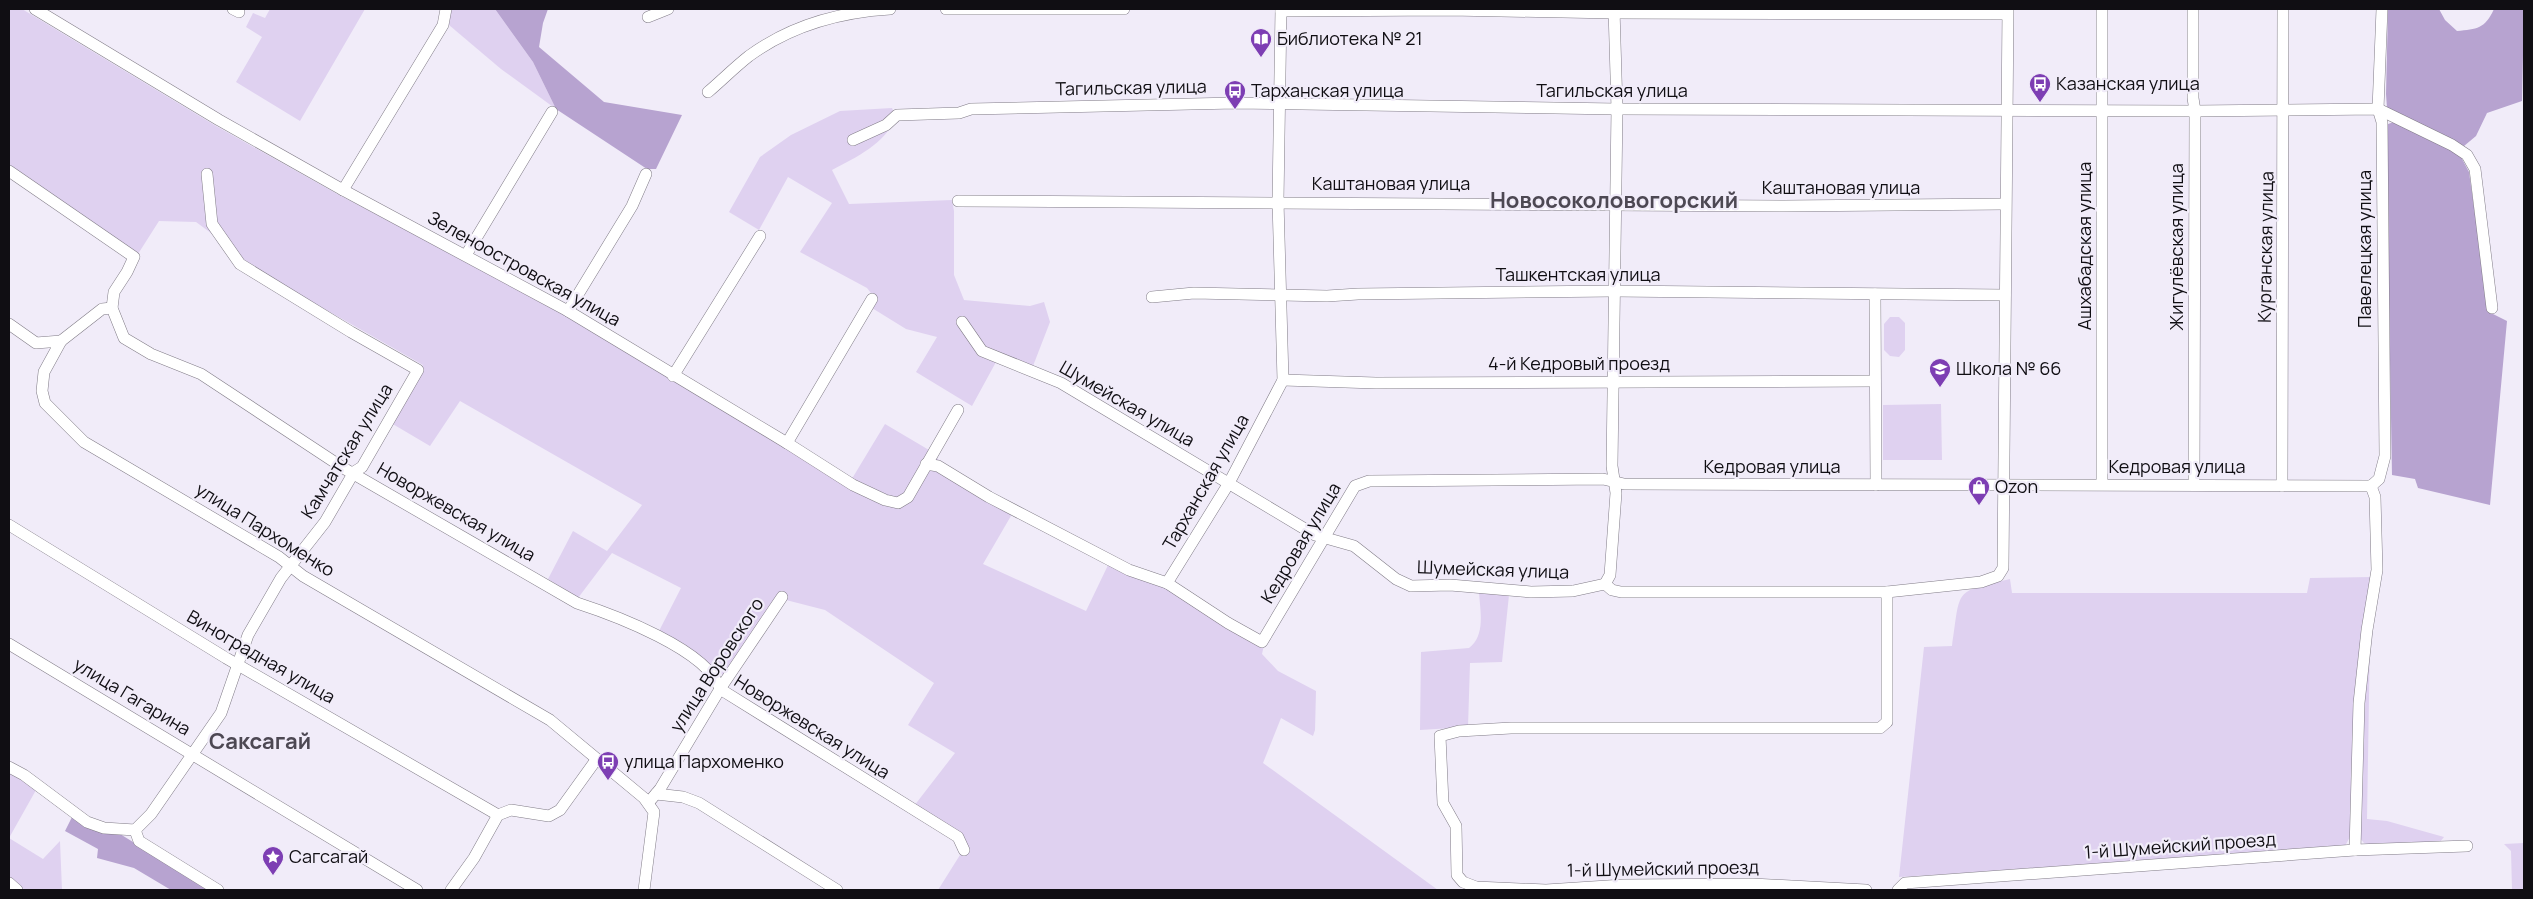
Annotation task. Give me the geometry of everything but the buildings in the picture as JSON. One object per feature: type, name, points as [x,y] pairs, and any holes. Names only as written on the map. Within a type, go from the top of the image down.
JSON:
[{"type":"street","name":"Зеленоостровская улица","points":[[35,9],[219,120],[343,190],[568,311],[853,485],[885,500],[898,503],[908,497],[958,410]]},
{"type":"street","points":[[343,190],[443,25],[446,9]]},
{"type":"street","points":[[648,17],[668,9]]},
{"type":"street","points":[[708,92],[750,56],[776,40],[816,22],[856,11],[890,9]]},
{"type":"street","points":[[946,9],[1124,9]]},
{"type":"street","name":"Ашхабадская улица","points":[[2102,9],[2102,484]]},
{"type":"street","name":"Жигулёвская улица","points":[[2193,9],[2193,98],[2195,110],[2194,485]]},
{"type":"street","name":"Курганская улица","points":[[2282,486],[2285,110],[2283,9]]},
{"type":"street","name":"Павелецкая улица","points":[[2371,486],[2379,478],[2385,456],[2382,122],[2378,109],[2382,9]]},
{"type":"street","points":[[1281,10],[2008,12],[2002,462],[2004,485],[2003,568],[1998,576],[1966,585],[1887,592],[1621,592],[1612,590],[1606,584],[1610,575],[1616,493],[1612,466],[1617,109],[1614,11]]},
{"type":"street","name":"Тарханская улица","points":[[1167,584],[1229,483],[1283,380],[1278,201],[1281,10]]},
{"type":"street","name":"Тагильская улица","points":[[853,140],[886,125],[897,115],[959,113],[970,109],[1235,103],[1617,109],[2378,109]]},
{"type":"street","points":[[2378,109],[2452,145],[2467,155],[2475,170],[2492,308]]},
{"type":"street","points":[[466,256],[552,112]]},
{"type":"street","points":[[9,171],[134,257],[114,292],[112,308],[102,309],[61,341],[36,343],[9,324]]},
{"type":"street","name":"Камчатская улица","points":[[135,830],[151,814],[221,713],[248,635],[281,578],[324,522],[354,472],[362,467],[418,370],[351,332],[240,264],[212,224],[207,174]]},
{"type":"street","points":[[568,311],[632,206],[646,174]]},
{"type":"street","name":"Каштановая улица","points":[[958,201],[1616,203],[1784,206],[2005,204]]},
{"type":"street","points":[[672,376],[760,236]]},
{"type":"street","name":"Ташкентская улица","points":[[1152,297],[1194,293],[1327,296],[1614,291],[2004,295]]},
{"type":"street","points":[[1875,294],[1876,485]]},
{"type":"street","points":[[787,443],[872,299]]},
{"type":"street","name":"Новоржевская улица","points":[[112,308],[124,338],[151,354],[201,374],[345,469],[354,472],[576,603],[611,614],[692,656],[716,678],[720,689],[958,838],[964,850]]},
{"type":"street","name":"Шумейская улица","points":[[962,322],[982,350],[1061,383],[1315,535],[1354,546],[1396,579],[1411,586],[1450,585],[1531,592],[1573,591],[1606,584]]},
{"type":"street","name":"улица Пархоменко","points":[[61,341],[44,372],[42,391],[45,403],[84,442],[279,556],[290,567],[550,720],[596,760],[652,798]]},
{"type":"street","name":"4-й Кедровый проезд","points":[[1283,380],[1376,383],[1875,381]]},
{"type":"street","points":[[926,464],[938,466],[989,497],[1129,570],[1167,584]]},
{"type":"street","name":"Кедровая улица","points":[[1167,584],[1228,623],[1262,642],[1355,486],[1369,481],[1603,479],[1624,484],[2371,486]]},
{"type":"street","points":[[2355,850],[2359,703],[2367,630],[2377,570],[2375,497],[2371,486]]},
{"type":"street","name":"Виноградная улица","points":[[9,525],[237,664],[498,816]]},
{"type":"street","name":"1-й Шумейский проезд","points":[[1866,890],[1753,884],[1623,886],[1546,890],[1476,887],[1463,882],[1457,875],[1456,826],[1442,803],[1440,736],[1459,731],[1511,728],[1880,728],[1887,722],[1887,592]]},
{"type":"street","name":"улица Воровского","points":[[652,798],[720,689],[782,596]]},
{"type":"street","name":"улица Гагарина","points":[[9,644],[417,890]]},
{"type":"street","points":[[451,890],[474,858],[498,816],[511,810],[549,816],[560,810],[596,760]]},
{"type":"street","points":[[9,767],[87,822],[104,828],[135,830],[138,841],[218,890]]},
{"type":"street","points":[[644,890],[654,812],[652,798],[684,797],[700,803],[837,890]]},
{"type":"street","name":"1-й Шумейский проезд","points":[[1898,890],[1906,883],[2355,850],[2467,846]]},
{"type":"street","points":[[9,883],[16,890]]},
{"type":"shaded area","points":[[9,9],[22,9],[216,126],[339,195],[567,314],[839,481],[853,477],[885,424],[929,450],[939,460],[1015,509],[983,564],[1086,611],[1110,561],[1163,581],[1264,645],[1262,654],[1278,671],[1316,691],[1315,730],[1313,736],[1281,718],[1263,763],[1438,890],[938,890],[960,855],[961,846],[914,806],[955,753],[908,725],[934,683],[825,610],[786,600],[727,682],[721,673],[659,631],[681,588],[612,553],[578,598],[548,579],[573,531],[607,551],[642,505],[460,401],[430,446],[391,423],[423,365],[242,262],[211,233],[196,222],[159,221],[138,254],[9,166]]},
{"type":"shaded area","points":[[270,9],[365,9],[300,121],[236,82],[262,37],[246,27],[253,13],[265,18]]},
{"type":"shaded area","points":[[450,9],[495,9],[533,62],[556,109],[501,69],[449,25]]},
{"type":"shaded area","points":[[495,9],[548,9],[543,23],[539,47],[604,102],[682,115],[656,169],[647,169],[556,109],[533,62]]},
{"type":"shaded area","points":[[2388,9],[2439,9],[2445,20],[2457,31],[2480,27],[2491,16],[2494,9],[2524,9],[2522,101],[2487,113],[2476,136],[2464,146],[2397,115],[2387,108]]},
{"type":"shaded area","points":[[892,108],[896,118],[884,135],[869,149],[832,170],[849,204],[952,200],[954,211],[954,275],[964,300],[1030,306],[1044,302],[1050,322],[1033,366],[996,362],[972,406],[916,372],[937,337],[906,329],[872,308],[875,298],[867,288],[800,252],[832,203],[788,177],[759,230],[729,212],[760,157],[791,135],[840,111]]},
{"type":"shaded area","points":[[2394,122],[2450,149],[2461,157],[2469,172],[2489,312],[2507,321],[2490,505],[2418,488],[2415,479],[2392,475],[2386,129],[2388,124]]},
{"type":"shaded area","points":[[1890,317],[1899,317],[1905,323],[1905,350],[1899,357],[1890,356],[1884,350],[1884,324]]},
{"type":"shaded area","points":[[1941,404],[1942,460],[1883,460],[1883,405]]},
{"type":"shaded area","points":[[2372,577],[2351,835],[2345,846],[2332,850],[1899,877],[1924,647],[1952,646],[1959,603],[1969,591],[2010,579],[2012,593],[2307,593],[2310,578]]},
{"type":"shaded area","points":[[1479,592],[1509,595],[1502,662],[1470,663],[1468,727],[1420,730],[1421,652],[1469,648],[1474,643],[1480,630],[1481,622]]},
{"type":"shaded area","points":[[2370,637],[2367,819],[2387,821],[2444,837],[2439,843],[2372,845],[2364,843],[2359,837],[2362,702]]},
{"type":"shaded area","points":[[9,772],[36,790],[9,838]]},
{"type":"shaded area","points":[[72,817],[120,834],[211,890],[171,890],[134,868],[97,858],[98,849],[65,831]]},
{"type":"shaded area","points":[[9,838],[43,859],[60,841],[62,890],[25,890],[9,878]]},
{"type":"shaded area","points":[[2524,843],[2524,890],[2512,890],[2511,851],[2504,844]]},
{"type":"place","name":"Библиотека № 21","points":[[1261,58]]},
{"type":"place","name":"Казанская улица","points":[[2040,103]]},
{"type":"place","name":"Тарханская улица","points":[[1235,110]]},
{"type":"place","name":"Школа № 66","points":[[1940,388]]},
{"type":"place","name":"Ozon","points":[[1979,506]]},
{"type":"place","name":"улица Пархоменко","points":[[608,781]]},
{"type":"place","name":"Сагсагай","points":[[273,876]]},
{"type":"district","name":"Новосоколовогорский","points":[[1614,200]]},
{"type":"district","name":"Саксагай","points":[[260,741]]}]
